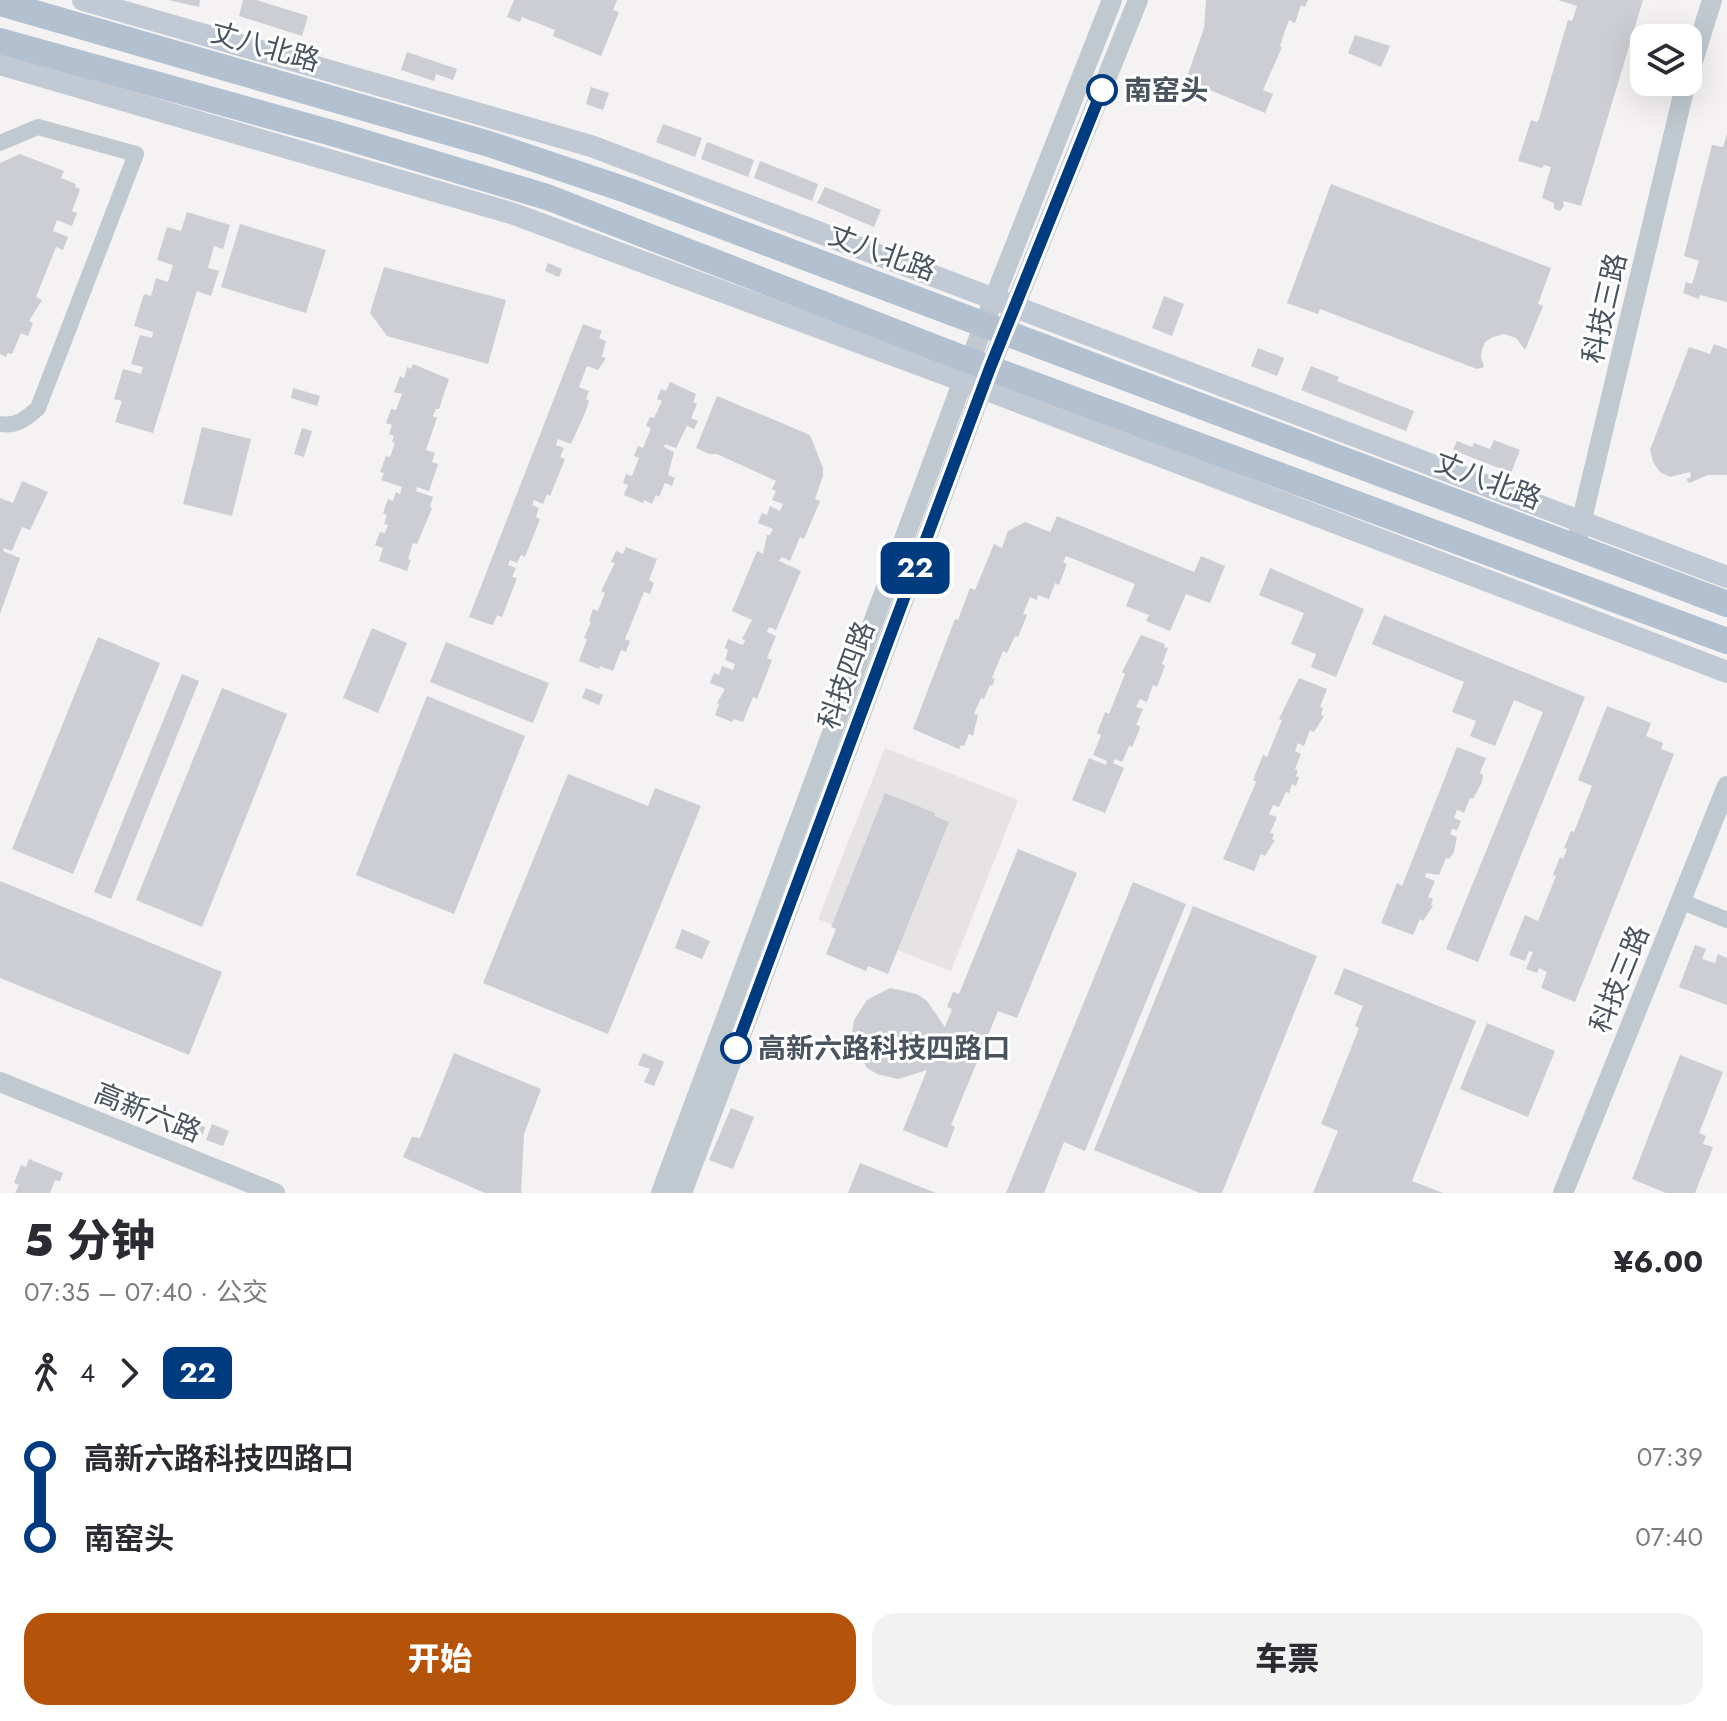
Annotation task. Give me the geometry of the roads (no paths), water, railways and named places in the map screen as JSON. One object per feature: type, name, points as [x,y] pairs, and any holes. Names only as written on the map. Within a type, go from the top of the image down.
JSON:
[{"type":"main road","points":[[83,0],[591,146],[1727,577]]},
{"type":"main road","name":"丈八北路","points":[[0,3],[489,144],[629,191],[1727,604]]},
{"type":"main road","points":[[0,41],[332,133],[547,197],[976,374],[1727,672]]},
{"type":"main road","points":[[0,64],[514,214],[976,374],[1727,641]]},
{"type":"street","name":"科技四路","points":[[661,1193],[1004,302],[1112,0]]},
{"type":"street","name":"科技四路","points":[[1004,302],[1138,0]]},
{"type":"street","name":"科技三路","points":[[1702,32],[1712,0]]},
{"type":"street","name":"科技三路","points":[[1575,547],[1683,96]]},
{"type":"street","points":[[0,143],[38,127],[136,154],[38,408],[25,420],[7,426],[0,424]]},
{"type":"street","name":"科技四路","points":[[682,1193],[976,374]]},
{"type":"street","name":"科技三路","points":[[1563,1193],[1727,786]]},
{"type":"street","points":[[1680,901],[1727,920]]},
{"type":"street","name":"高新六路","points":[[0,1082],[275,1193]]},
{"type":"place","name":"南窑头","points":[[1102,90]]},
{"type":"place","name":"高新六路科技四路口","points":[[736,1048]]}]
